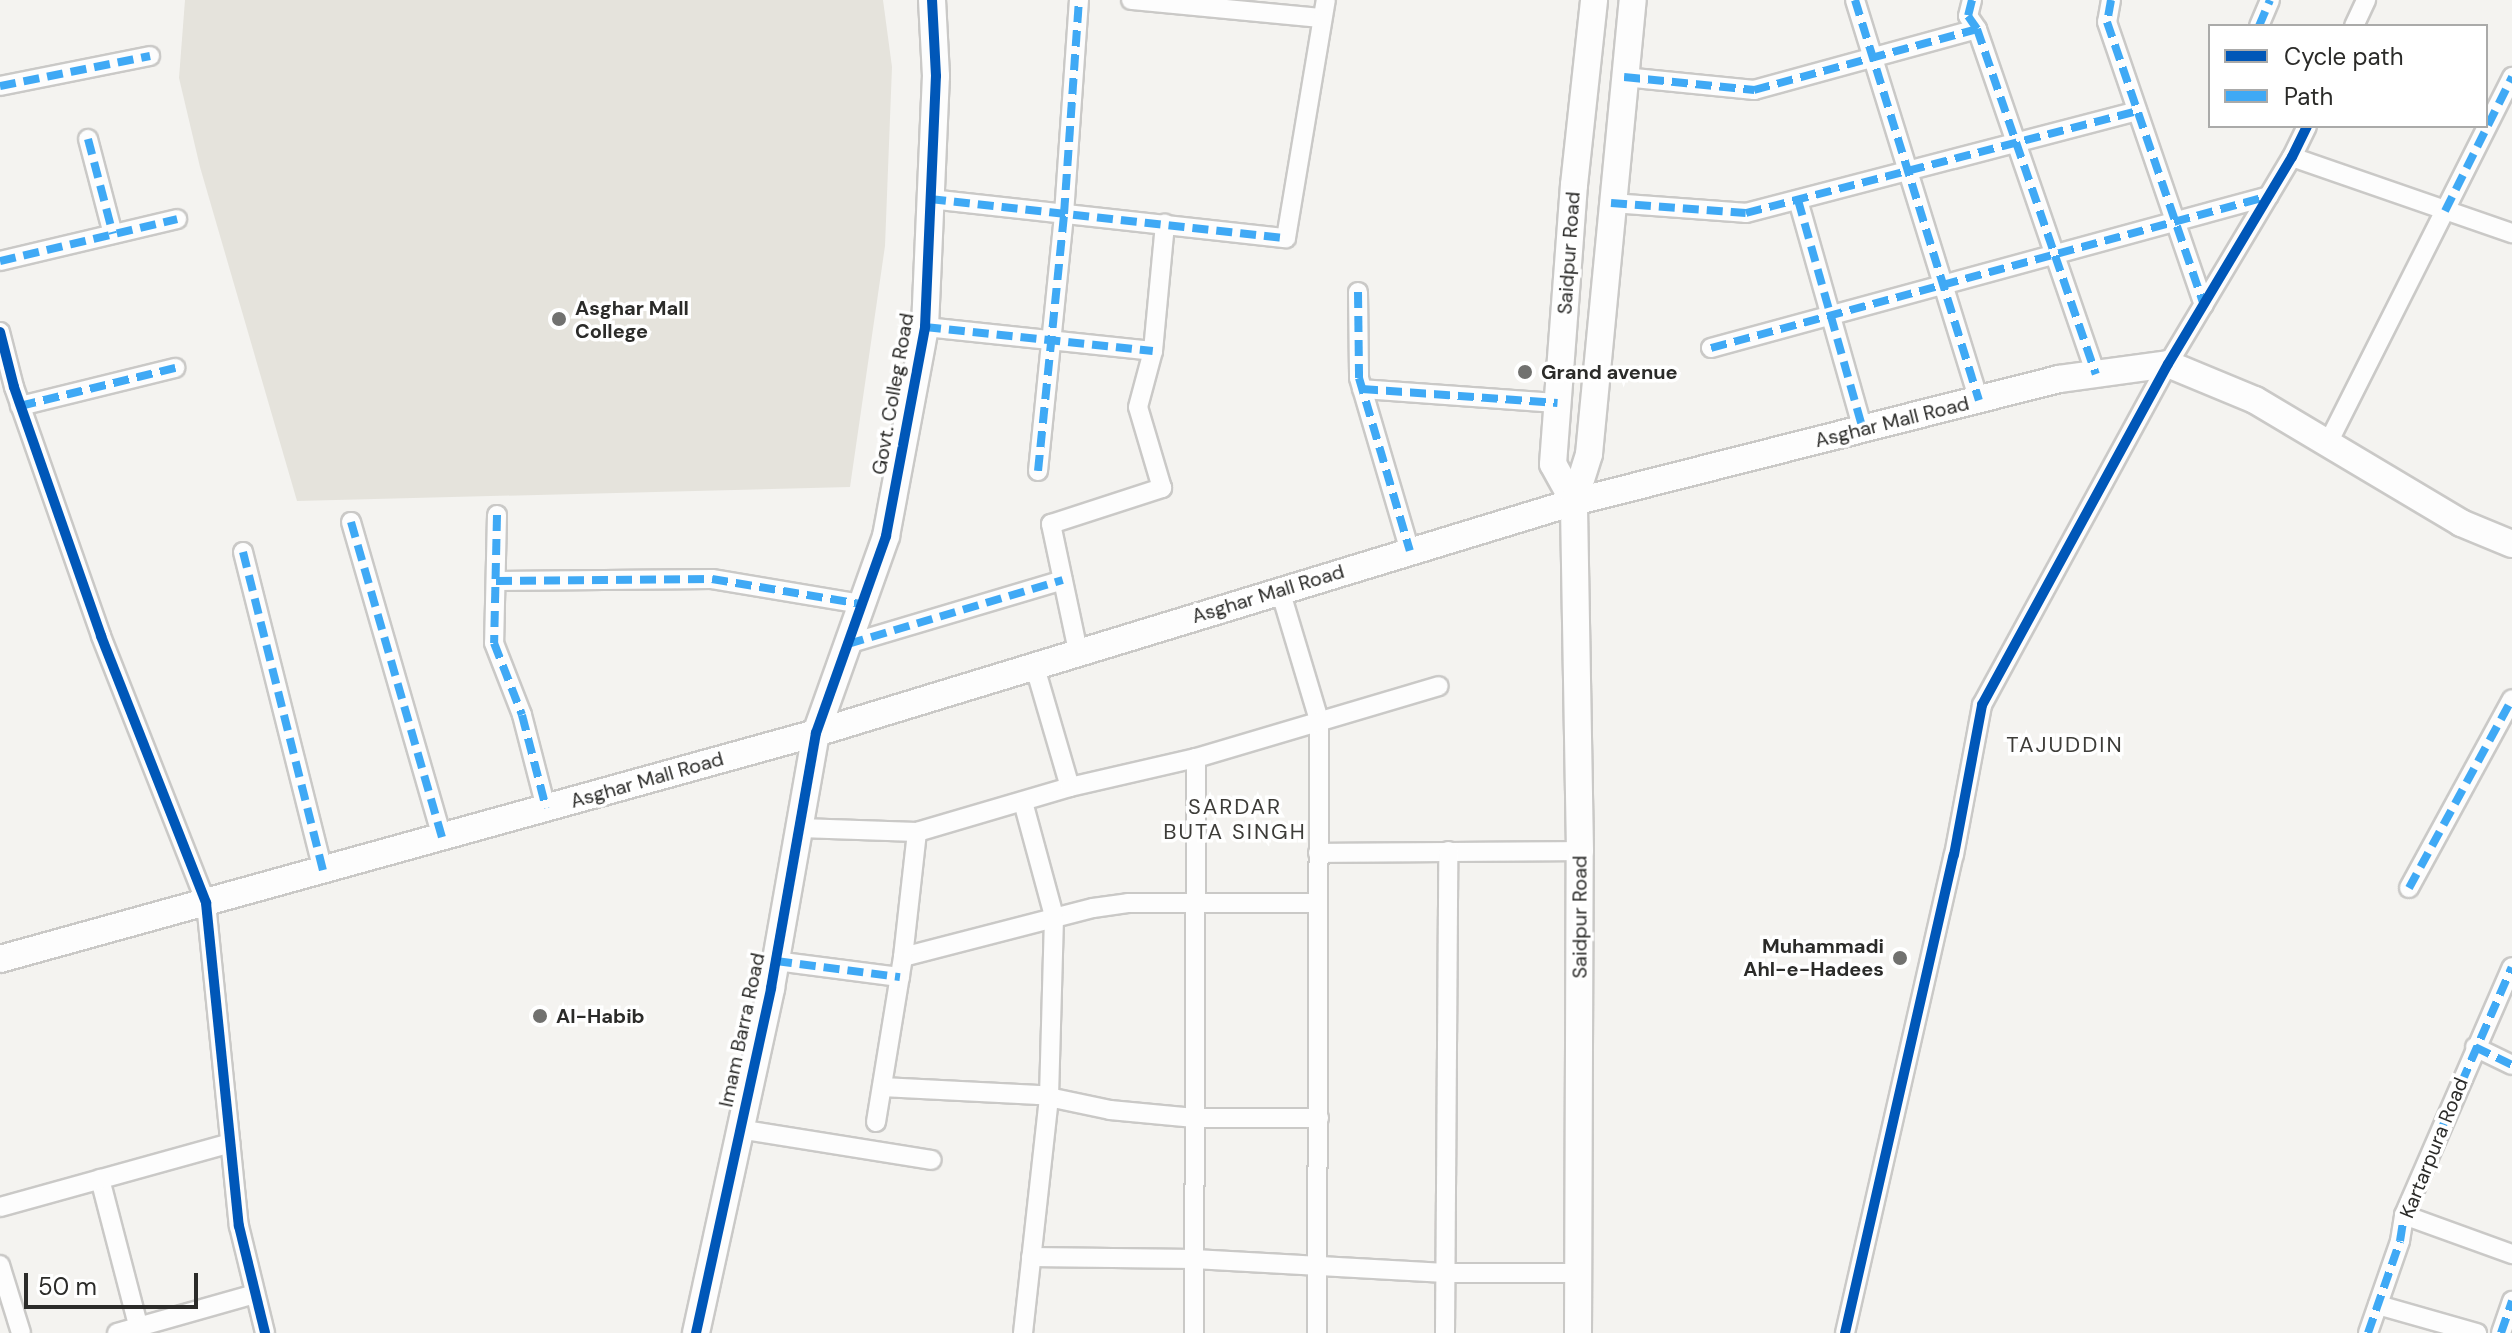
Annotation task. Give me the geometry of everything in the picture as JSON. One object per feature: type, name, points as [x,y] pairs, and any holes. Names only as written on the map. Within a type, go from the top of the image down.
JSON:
[{"type":"main road","name":"Govt. Colleg Road","points":[[816,733],[886,536],[925,327],[936,76],[932,0]]},
{"type":"main road","name":"Saidpur Road","points":[[1574,502],[1553,464],[1574,185],[1594,0]]},
{"type":"main road","name":"Saidpur Road","points":[[1578,1333],[1580,851],[1574,502],[1589,454],[1633,0]]},
{"type":"main road","name":"Asghar Mall Road","points":[[0,959],[816,733],[1034,664],[1574,502],[2059,379],[2168,364]]},
{"type":"main road","points":[[2168,364],[2255,400],[2461,523],[2512,544]]},
{"type":"main road","name":"Imam Barra Road","points":[[696,1333],[776,961],[816,733]]},
{"type":"street","points":[[1038,471],[1064,214],[1079,0]]},
{"type":"street","points":[[930,199],[1286,238],[1324,9],[1131,0]]},
{"type":"street","points":[[1855,0],[1979,400]]},
{"type":"street","points":[[1972,0],[1968,16],[1977,29],[2096,374]]},
{"type":"street","points":[[2111,0],[2107,22],[2204,305]]},
{"type":"street","points":[[2260,24],[2270,0]]},
{"type":"street","points":[[2355,24],[2366,0]]},
{"type":"street","points":[[1624,77],[1754,90],[1977,29]]},
{"type":"street","points":[[0,86],[150,56]]},
{"type":"street","points":[[2488,125],[2512,77]]},
{"type":"street","points":[[1611,203],[1746,213],[2137,111]]},
{"type":"street","points":[[1845,1333],[1954,855],[1982,705],[2168,364],[2292,157],[2306,128]]},
{"type":"street","points":[[2328,443],[2486,128]]},
{"type":"street","points":[[88,139],[113,234]]},
{"type":"street","points":[[2292,157],[2512,233]]},
{"type":"street","points":[[1711,348],[2269,196]]},
{"type":"street","points":[[1798,200],[1863,430]]},
{"type":"street","points":[[0,261],[177,219]]},
{"type":"street","points":[[1078,651],[1051,524],[1162,488],[1138,407],[1153,351],[1165,224]]},
{"type":"street","points":[[1358,292],[1362,389],[1410,551]]},
{"type":"street","points":[[925,327],[1153,351]]},
{"type":"street","points":[[0,332],[7,389],[20,406],[101,636],[206,903],[239,1226],[265,1333]]},
{"type":"street","points":[[20,406],[175,368]]},
{"type":"street","points":[[1362,389],[1558,403]]},
{"type":"street","points":[[497,515],[494,643],[522,715],[546,808]]},
{"type":"street","points":[[351,522],[442,838]]},
{"type":"street","points":[[243,552],[323,871]]},
{"type":"street","points":[[496,581],[712,579],[862,604]]},
{"type":"street","points":[[848,644],[1063,580]]},
{"type":"street","points":[[1280,590],[1319,720],[1317,1333]]},
{"type":"street","points":[[1034,664],[1070,787]]},
{"type":"street","points":[[800,828],[917,832],[1070,787],[1196,758],[1439,686]]},
{"type":"street","points":[[2409,888],[2512,699]]},
{"type":"street","points":[[1194,1333],[1198,903],[1196,758]]},
{"type":"street","points":[[1023,802],[1054,916],[1049,1097],[1023,1333]]},
{"type":"street","points":[[876,1122],[903,957],[917,832]]},
{"type":"street","points":[[1445,1333],[1448,851]]},
{"type":"street","points":[[1318,853],[1580,851]]},
{"type":"street","points":[[903,957],[1054,916],[1128,903],[1317,903]]},
{"type":"street","points":[[776,961],[900,977]]},
{"type":"street","name":"Kartarpura Road","points":[[2368,1333],[2400,1241],[2404,1215],[2511,970]]},
{"type":"street","points":[[2475,1047],[2512,1065]]},
{"type":"street","points":[[882,1087],[1049,1097],[1110,1110],[1195,1118],[1319,1118]]},
{"type":"street","points":[[739,1129],[932,1160]]},
{"type":"street","points":[[0,1207],[230,1143]]},
{"type":"street","points":[[100,1179],[139,1330]]},
{"type":"street","points":[[2404,1215],[2512,1254]]},
{"type":"street","points":[[1031,1257],[1194,1259],[1446,1273],[1579,1273]]},
{"type":"street","points":[[0,1265],[21,1333]]},
{"type":"street","points":[[117,1333],[139,1330],[255,1294]]},
{"type":"street","points":[[2501,1333],[2512,1301]]},
{"type":"street","points":[[2378,1305],[2477,1333]]},
{"type":"shaded area","name":"Asghar Mall College","points":[[185,0],[883,0],[892,67],[885,246],[850,487],[297,501],[200,167],[179,78]]},
{"type":"marked path","points":[[1038,471],[1064,214],[1079,0]]},
{"type":"marked path","points":[[1855,0],[1979,400]]},
{"type":"marked path","points":[[1972,0],[1968,16],[1977,29],[2096,374]]},
{"type":"marked path","points":[[2111,0],[2107,22],[2204,305]]},
{"type":"marked path","points":[[2260,24],[2270,0]]},
{"type":"marked path","points":[[1624,77],[1754,90],[1977,29]]},
{"type":"marked path","points":[[0,86],[150,56]]},
{"type":"marked path","points":[[2488,125],[2512,77]]},
{"type":"marked path","points":[[1611,203],[1746,213],[2137,111]]},
{"type":"marked path","points":[[2445,211],[2486,128]]},
{"type":"marked path","points":[[88,139],[113,234]]},
{"type":"marked path","points":[[1711,348],[2269,196]]},
{"type":"marked path","points":[[930,199],[1286,238]]},
{"type":"marked path","points":[[1798,200],[1863,430]]},
{"type":"marked path","points":[[0,261],[177,219]]},
{"type":"marked path","points":[[1358,292],[1359,378],[1410,551]]},
{"type":"marked path","points":[[925,327],[1153,351]]},
{"type":"marked path","points":[[20,406],[175,368]]},
{"type":"marked path","points":[[1362,389],[1558,403]]},
{"type":"marked path","points":[[497,515],[494,643],[522,715],[546,808]]},
{"type":"marked path","points":[[351,522],[442,838]]},
{"type":"marked path","points":[[243,552],[323,871]]},
{"type":"marked path","points":[[496,581],[712,579],[862,604]]},
{"type":"marked path","points":[[848,644],[1063,580]]},
{"type":"marked path","points":[[2409,888],[2512,699]]},
{"type":"marked path","points":[[776,961],[900,977]]},
{"type":"marked path","points":[[2368,1333],[2400,1241],[2404,1215],[2512,967]]},
{"type":"marked path","points":[[2475,1047],[2512,1065]]},
{"type":"marked path","points":[[2501,1333],[2512,1301]]},
{"type":"cycle path","points":[[696,1333],[771,988],[816,733],[886,536],[925,327],[936,76],[932,0]]},
{"type":"cycle path","points":[[1845,1333],[1954,855],[1982,705],[2168,364],[2292,157],[2306,128]]},
{"type":"cycle path","points":[[0,332],[14,387],[101,636],[206,903],[239,1226],[265,1333]]},
{"type":"place","name":"Asghar Mall College","points":[[559,319]]},
{"type":"place","name":"Grand avenue","points":[[1525,372]]},
{"type":"place","name":"Muhammadi Ahl-e-Hadees","points":[[1900,958]]},
{"type":"place","name":"Al-Habib","points":[[540,1016]]},
{"type":"district","name":"TAJUDDIN","points":[[2065,745]]},
{"type":"district","name":"SARDAR BUTA SINGH","points":[[1235,818]]}]
